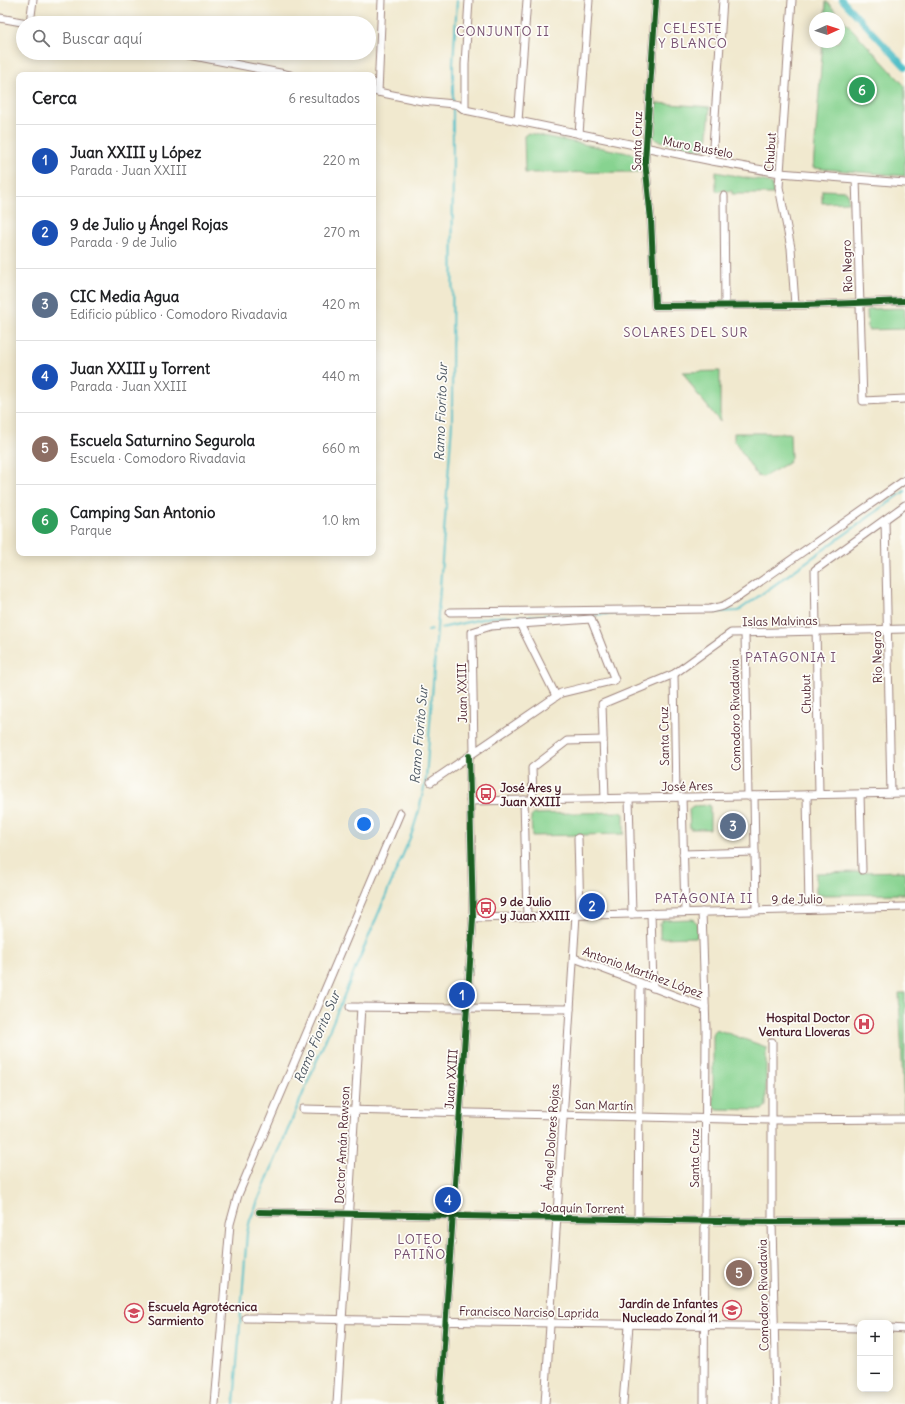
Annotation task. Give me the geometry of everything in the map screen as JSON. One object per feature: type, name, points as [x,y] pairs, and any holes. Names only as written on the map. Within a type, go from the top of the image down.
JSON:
[{"type":"street","points":[[30,16],[33,0]]},
{"type":"street","points":[[376,79],[382,0]]},
{"type":"street","points":[[465,110],[465,64],[469,0]]},
{"type":"street","points":[[518,121],[527,0]]},
{"type":"street","points":[[579,134],[589,0]]},
{"type":"street","name":"Santa Cruz","points":[[656,0],[645,160],[652,225],[655,306],[726,306]]},
{"type":"street","points":[[712,161],[723,0]]},
{"type":"street","name":"Chubut","points":[[792,0],[779,187],[791,248],[795,305]]},
{"type":"street","points":[[0,18],[16,21]]},
{"type":"street","points":[[214,60],[275,72]]},
{"type":"street","name":"Muro Bustelo","points":[[376,92],[430,102],[454,104],[465,110],[646,148],[780,173],[905,183]]},
{"type":"street","name":"Río Negro","points":[[856,179],[863,401],[905,400]]},
{"type":"street","points":[[724,196],[726,306],[905,301]]},
{"type":"street","points":[[450,612],[710,609],[723,606],[734,600],[905,480]]},
{"type":"street","points":[[885,520],[905,506]]},
{"type":"street","name":"Chubut","points":[[819,794],[814,570],[885,520]]},
{"type":"street","name":"Río Negro","points":[[885,520],[891,793]]},
{"type":"street","points":[[431,782],[556,696],[561,692],[615,680],[590,619],[520,624],[556,696]]},
{"type":"street","name":"Juan XXIII","points":[[440,1404],[473,918],[470,801],[472,754],[472,632],[491,626],[520,624]]},
{"type":"street","name":"Islas Malvinas","points":[[603,740],[602,704],[674,674],[731,633],[905,629]]},
{"type":"street","name":"Comodoro Rivadavia","points":[[745,633],[751,796],[755,852],[756,911]]},
{"type":"street","name":"Santa Cruz","points":[[674,674],[679,797],[684,854],[685,912]]},
{"type":"street","points":[[533,800],[532,768],[567,741],[603,740],[605,799]]},
{"type":"street","name":"José Ares","points":[[470,801],[905,793]]},
{"type":"street","points":[[860,794],[862,870]]},
{"type":"street","points":[[807,795],[809,909]]},
{"type":"street","points":[[629,798],[632,914]]},
{"type":"street","points":[[524,800],[527,916]]},
{"type":"street","points":[[215,1404],[230,1224],[238,1195],[400,813]]},
{"type":"street","name":"Ángel Dolores Rojas","points":[[545,1404],[570,1009],[578,915],[578,838]]},
{"type":"street","points":[[684,854],[755,852]]},
{"type":"street","name":"9 de Julio","points":[[473,918],[905,907]]},
{"type":"street","name":"Santa Cruz","points":[[702,912],[706,1118],[704,1404]]},
{"type":"street","points":[[651,913],[653,988]]},
{"type":"street","name":"Antonio Martínez López","points":[[574,958],[705,1007]]},
{"type":"street","points":[[638,1220],[640,983]]},
{"type":"street","points":[[350,1007],[570,1009]]},
{"type":"street","name":"Doctor Amán Rawson","points":[[337,1404],[361,1007]]},
{"type":"street","name":"Comodoro Rivadavia","points":[[772,1042],[772,1222],[776,1404]]},
{"type":"street","name":"San Martín","points":[[303,1109],[772,1120],[905,1119]]},
{"type":"street","name":"Joaquín Torrent","points":[[259,1212],[772,1222],[905,1221]]},
{"type":"street","name":"Francisco Narciso Laprida","points":[[246,1318],[446,1320],[629,1325],[857,1328]]},
{"type":"street","points":[[623,1404],[629,1325]]},
{"type":"street","points":[[893,1328],[905,1328]]},
{"type":"green space","points":[[826,1],[836,12],[825,12]]},
{"type":"green space","points":[[845,21],[905,86],[905,176],[813,168],[823,48],[845,48]]},
{"type":"green space","points":[[656,103],[710,107],[707,147],[702,150],[656,140],[653,136]]},
{"type":"green space","points":[[528,133],[633,154],[637,158],[638,172],[525,173],[524,136]]},
{"type":"green space","points":[[716,172],[768,182],[772,185],[774,194],[732,194],[732,191],[716,191]]},
{"type":"green space","points":[[822,190],[845,191],[848,193],[848,202],[822,203]]},
{"type":"green space","points":[[905,308],[905,329],[868,330],[867,311],[869,309]]},
{"type":"green space","points":[[720,371],[720,422],[695,391],[683,372]]},
{"type":"green space","points":[[734,433],[790,433],[791,458],[788,463],[763,477],[757,476],[734,440]]},
{"type":"green space","points":[[710,805],[710,829],[690,829],[689,809],[693,806]]},
{"type":"green space","points":[[621,812],[624,814],[624,834],[532,836],[531,817],[534,814]]},
{"type":"green space","points":[[905,871],[905,894],[819,895],[816,893],[816,873]]},
{"type":"green space","points":[[693,919],[697,923],[697,937],[660,938],[660,924],[663,920]]},
{"type":"green space","points":[[899,993],[905,993],[905,1111],[904,1111]]},
{"type":"green space","points":[[716,1029],[766,1047],[766,1106],[762,1110],[716,1109],[713,1105],[713,1032]]},
{"type":"waterway","name":"Ramo Fiorito Sur","points":[[453,101],[453,64],[457,0]]},
{"type":"waterway","points":[[842,0],[905,67]]},
{"type":"waterway","name":"Ramo Fiorito Sur","points":[[234,1404],[247,1233],[250,1220],[412,833],[426,779],[452,423],[453,106]]},
{"type":"waterway","points":[[713,612],[738,611],[905,491]]},
{"type":"waterway","points":[[441,628],[491,617],[655,613]]},
{"type":"waterway","points":[[428,631],[432,630]]},
{"type":"cycle path","points":[[656,0],[645,161],[651,220],[655,306],[805,305],[905,301]]},
{"type":"cycle path","points":[[440,1404],[473,918],[469,756]]},
{"type":"cycle path","points":[[259,1212],[772,1222],[905,1221]]},
{"type":"place","name":"Camping San Antonio","points":[[862,90]]},
{"type":"place","name":"José Ares y Juan XXIII","points":[[486,794]]},
{"type":"place","name":"CIC Media Agua","points":[[733,826]]},
{"type":"place","name":"9 de Julio y Ángel Rojas","points":[[592,906]]},
{"type":"place","name":"9 de Julio y Juan XXIII","points":[[486,908]]},
{"type":"place","name":"Juan XXIII y López","points":[[462,995]]},
{"type":"place","name":"Hospital Doctor Ventura Lloveras","points":[[864,1024]]},
{"type":"place","name":"Juan XXIII y Torrent","points":[[448,1200]]},
{"type":"place","name":"Escuela Saturnino Segurola","points":[[739,1273]]},
{"type":"place","name":"Jardín de Infantes Nucleado Zonal 11","points":[[732,1310]]},
{"type":"place","name":"Escuela Agrotécnica Sarmiento","points":[[134,1313]]},
{"type":"district","name":"CONJUNTO II","points":[[503,31]]},
{"type":"district","name":"CELESTE Y BLANCO","points":[[693,36]]},
{"type":"district","name":"SOLARES DEL SUR","points":[[686,332]]},
{"type":"district","name":"PATAGONIA I","points":[[791,657]]},
{"type":"district","name":"PATAGONIA II","points":[[704,898]]},
{"type":"district","name":"LOTEO PATIÑO","points":[[420,1246]]}]
